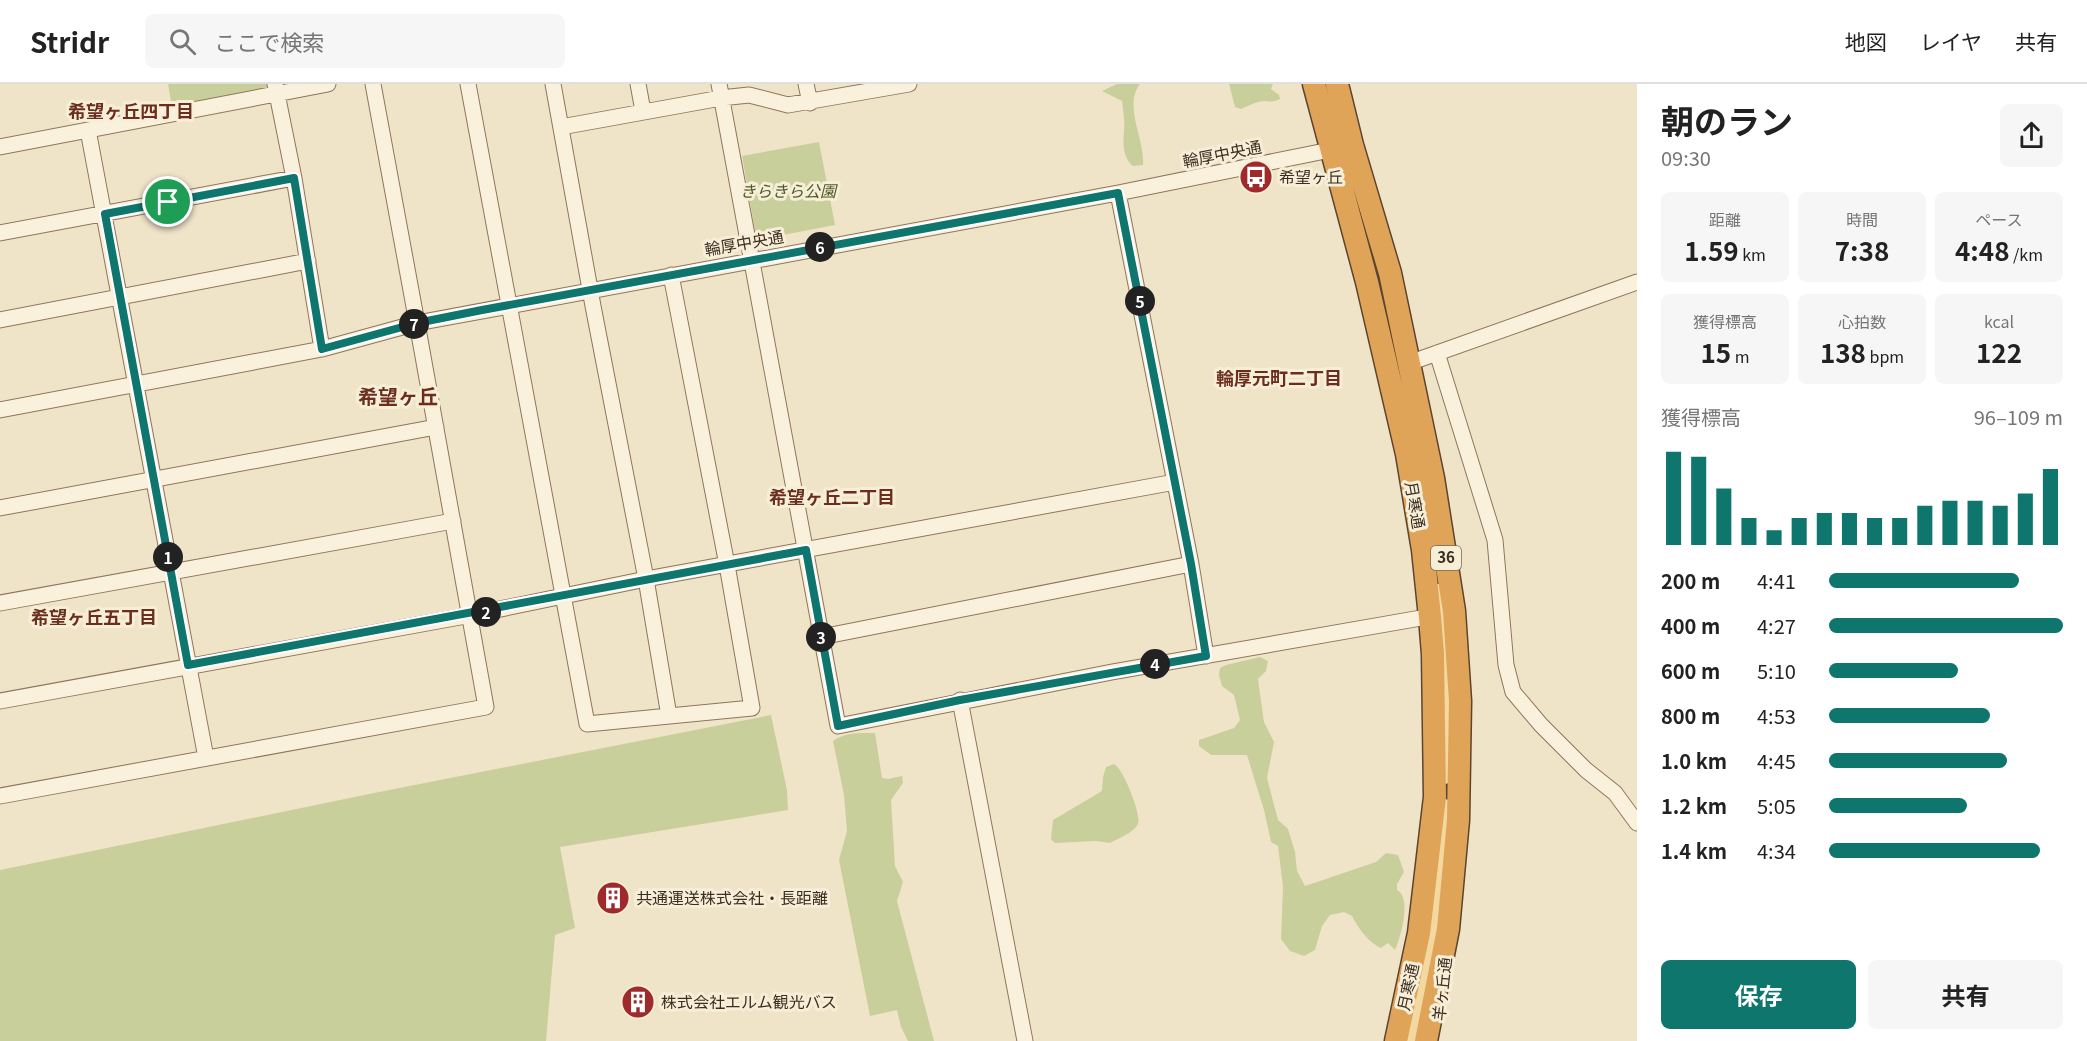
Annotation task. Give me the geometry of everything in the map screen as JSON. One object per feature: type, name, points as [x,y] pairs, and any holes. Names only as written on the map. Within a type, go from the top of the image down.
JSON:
[{"type":"highway","name":"月寒通","points":[[1314,84],[1342,148],[1390,273],[1433,478],[1442,614],[1433,654],[1435,797],[1419,933],[1396,1041]]},
{"type":"highway","name":"月寒通","points":[[1337,84],[1342,148],[1377,323],[1407,454],[1423,550],[1442,614],[1460,701],[1458,820],[1447,936],[1426,1041]]},
{"type":"main road","points":[[1411,1041],[1425,970],[1435,900],[1445,795],[1446,699],[1442,614]]},
{"type":"main road","name":"羊ヶ丘通","points":[[1435,1041],[1443,991],[1447,936]]},
{"type":"street","points":[[0,147],[276,89],[328,84]]},
{"type":"street","points":[[0,796],[486,707],[373,84]]},
{"type":"street","points":[[468,84],[586,723],[752,708],[671,275]]},
{"type":"street","points":[[553,84],[646,579],[669,716]]},
{"type":"street","points":[[638,84],[643,111]]},
{"type":"street","points":[[806,84],[810,103]]},
{"type":"street","points":[[561,127],[643,111],[720,91],[749,95],[788,105],[909,84]]},
{"type":"street","points":[[276,89],[294,178],[322,349]]},
{"type":"street","points":[[720,91],[838,726],[960,700],[1442,614]]},
{"type":"street","points":[[88,130],[206,758]]},
{"type":"street","name":"輪厚中央通","points":[[0,410],[322,349],[417,323],[1118,193],[1342,148]]},
{"type":"street","points":[[0,234],[294,178]]},
{"type":"street","points":[[1118,193],[1191,564],[1206,656]]},
{"type":"street","points":[[0,320],[308,261]]},
{"type":"street","points":[[1409,363],[1637,282]]},
{"type":"street","points":[[1437,354],[1495,540],[1506,665],[1514,692],[1541,725],[1586,770],[1615,793],[1637,823]]},
{"type":"street","points":[[0,508],[436,427]]},
{"type":"street","points":[[0,701],[1175,482]]},
{"type":"street","points":[[0,603],[453,521]]},
{"type":"street","points":[[821,637],[1191,564]]},
{"type":"street","points":[[960,700],[1025,1041]]},
{"type":"green space","points":[[168,84],[275,84],[277,95],[173,114]]},
{"type":"green space","points":[[1117,84],[1140,84],[1135,93],[1134,112],[1143,165],[1133,166],[1125,154],[1122,101],[1102,91]]},
{"type":"green space","points":[[1229,84],[1273,84],[1271,89],[1279,95],[1280,99],[1272,102],[1259,102],[1241,109],[1235,107]]},
{"type":"green space","name":"きらきら公園","points":[[819,142],[835,225],[762,239],[756,236],[742,156]]},
{"type":"green space","points":[[1260,657],[1268,661],[1266,671],[1258,679],[1264,722],[1274,742],[1267,778],[1278,820],[1288,829],[1295,852],[1297,871],[1305,886],[1376,862],[1386,853],[1398,855],[1404,872],[1397,884],[1397,890],[1404,900],[1405,909],[1395,950],[1388,943],[1381,948],[1372,942],[1360,930],[1352,916],[1344,912],[1330,915],[1322,926],[1315,950],[1304,956],[1290,951],[1281,939],[1283,887],[1278,846],[1271,842],[1247,755],[1211,755],[1199,746],[1199,740],[1234,728],[1240,720],[1234,695],[1222,686],[1220,668]]},
{"type":"green space","points":[[771,715],[787,790],[788,810],[560,847],[575,928],[555,935],[546,1041],[0,1041],[0,870]]},
{"type":"green space","points":[[858,733],[875,733],[882,778],[902,776],[903,783],[891,800],[895,866],[903,882],[897,901],[934,1041],[908,1041],[901,1027],[897,1010],[870,1016],[839,860],[847,831],[844,795],[833,741]]},
{"type":"green space","points":[[1114,764],[1123,774],[1135,803],[1139,820],[1136,827],[1110,843],[1096,841],[1055,843],[1051,839],[1053,820],[1102,791],[1106,767]]},
{"type":"place","name":"希望ヶ丘","points":[[1256,177]]},
{"type":"place","name":"共通運送株式会社・長距離","points":[[613,898]]},
{"type":"place","name":"株式会社エルム観光バス","points":[[638,1002]]},
{"type":"district","name":"希望ヶ丘四丁目","points":[[131,112]]},
{"type":"district","name":"輪厚元町二丁目","points":[[1279,379]]},
{"type":"district","name":"希望ヶ丘","points":[[398,397]]},
{"type":"district","name":"希望ヶ丘二丁目","points":[[832,498]]},
{"type":"district","name":"希望ヶ丘五丁目","points":[[94,618]]},
{"type":"route","points":[[294,178],[322,349],[417,323],[482,310],[1118,193],[1191,564],[1206,656],[960,700],[838,726],[806,550],[646,579],[471,615],[188,665],[105,214],[168,202],[294,178]]}]
